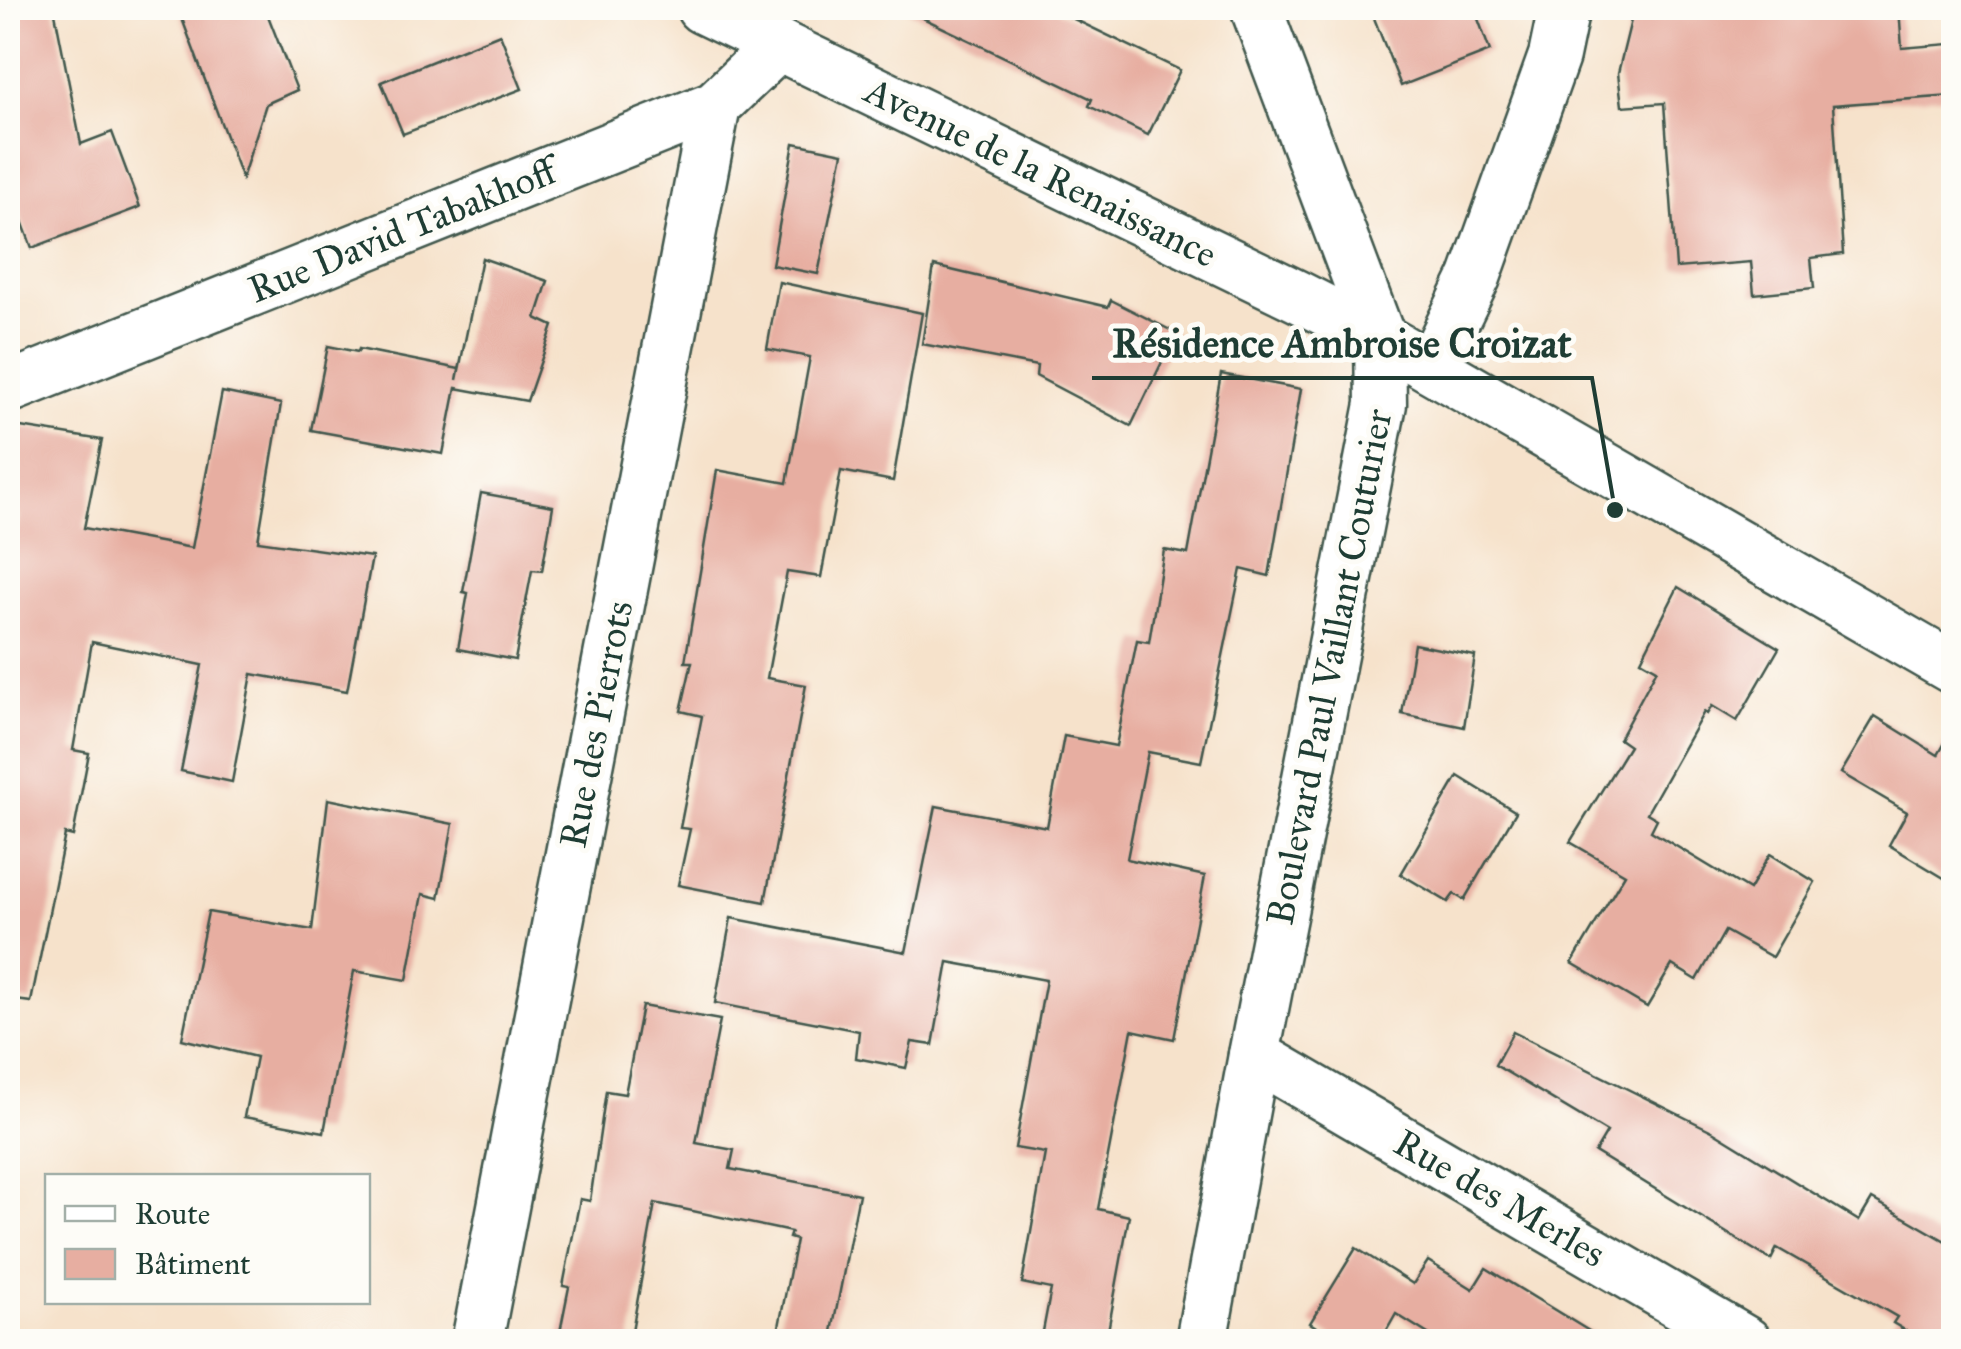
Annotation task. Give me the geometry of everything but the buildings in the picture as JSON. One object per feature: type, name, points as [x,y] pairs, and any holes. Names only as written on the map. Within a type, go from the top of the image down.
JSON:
[{"type":"street","name":"Avenue de la Renaissance","points":[[702,8],[1380,338],[1954,669]]},
{"type":"street","name":"Boulevard Paul Vaillant Couturier","points":[[1201,1342],[1381,404],[1380,338],[1256,8]]},
{"type":"street","points":[[1431,367],[1475,277],[1554,56],[1564,8]]},
{"type":"street","name":"Rue David Tabakhoff","points":[[8,388],[714,106],[779,45]]},
{"type":"street","name":"Rue des Pierrots","points":[[477,1342],[714,106]]},
{"type":"street","name":"Rue des Merles","points":[[1254,1055],[1746,1342]]},
{"type":"place","name":"Résidence Ambroise Croizat","points":[[1615,510]]}]
